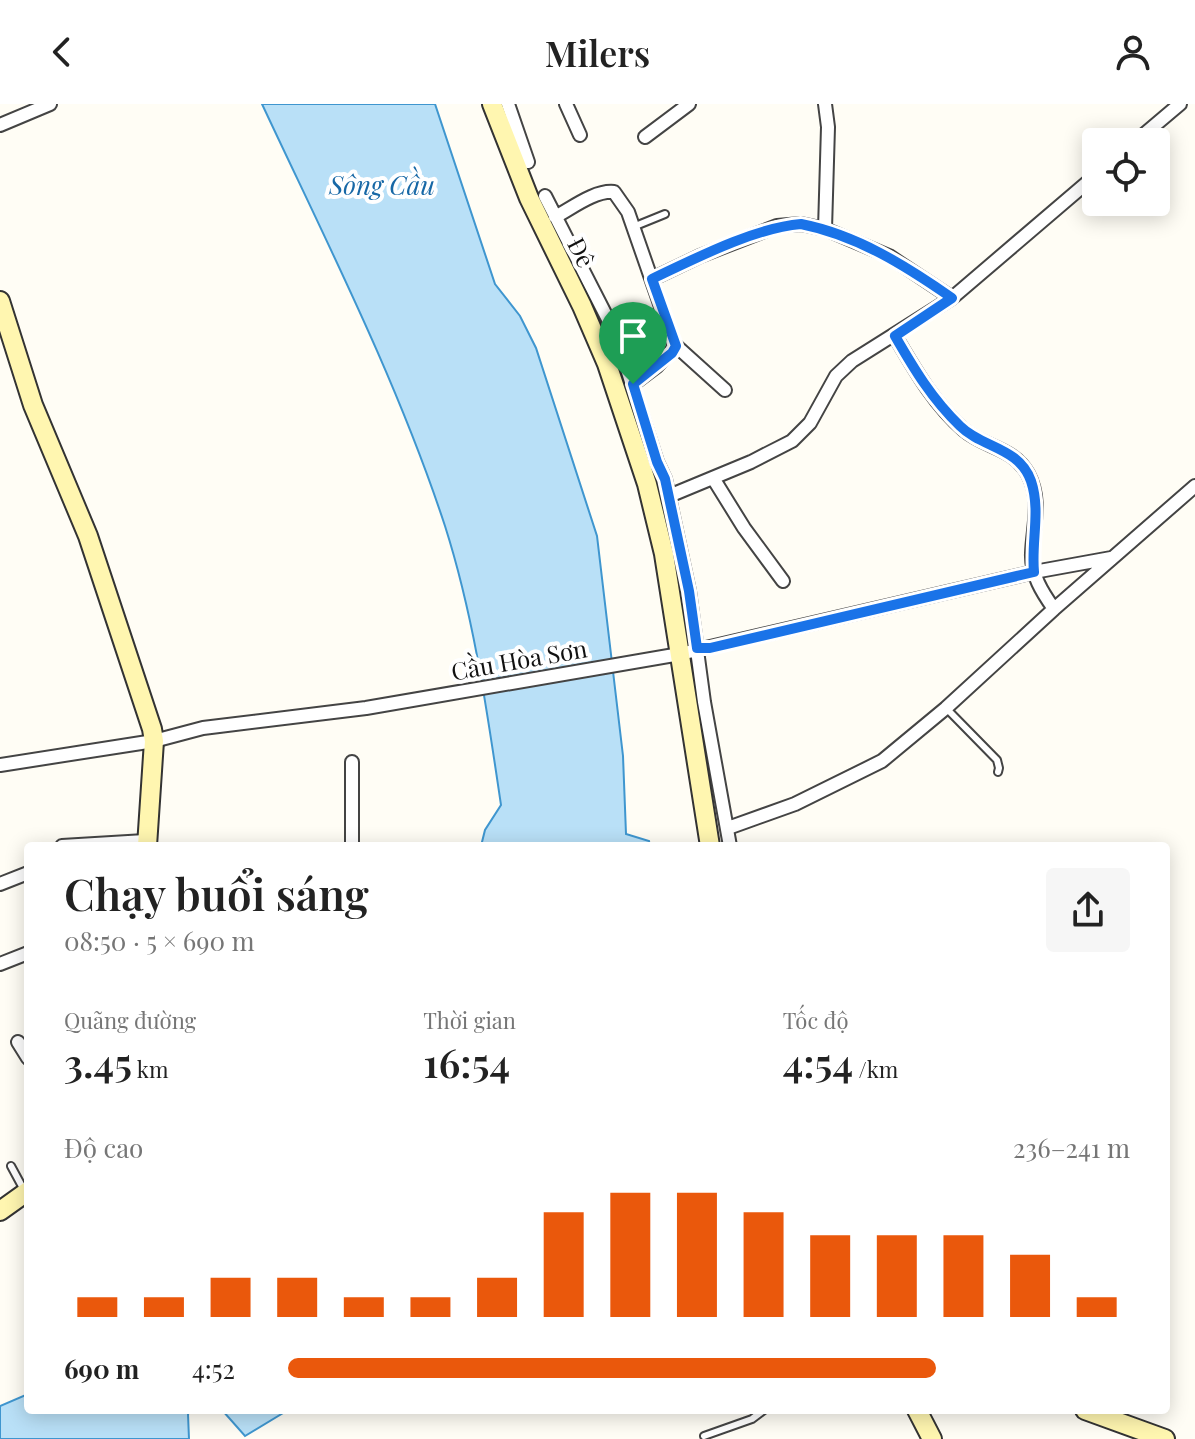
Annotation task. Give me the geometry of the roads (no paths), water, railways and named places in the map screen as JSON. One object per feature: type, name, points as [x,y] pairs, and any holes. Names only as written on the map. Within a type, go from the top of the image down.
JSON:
[{"type":"main road","name":"Đê","points":[[492,104],[529,198],[607,364],[657,520],[689,651],[710,842]]},
{"type":"main road","points":[[0,301],[33,405],[88,536],[142,695],[154,741],[146,842]]},
{"type":"main road","points":[[0,1211],[24,1194]]},
{"type":"main road","points":[[919,1414],[932,1439]]},
{"type":"main road","points":[[1098,1414],[1165,1439]]},
{"type":"street","points":[[0,125],[50,104]]},
{"type":"street","points":[[508,104],[528,162]]},
{"type":"street","points":[[566,104],[580,135]]},
{"type":"street","points":[[645,137],[689,104]]},
{"type":"street","points":[[825,104],[828,127],[825,229]]},
{"type":"street","points":[[1152,128],[1180,104]]},
{"type":"street","points":[[669,496],[792,441],[810,423],[836,376],[852,361],[952,298],[1082,187]]},
{"type":"street","points":[[555,217],[607,191],[614,192],[633,227],[676,346],[725,390]]},
{"type":"street","points":[[545,196],[616,335],[669,496],[689,591],[689,651],[730,842]]},
{"type":"street","points":[[652,279],[700,256],[777,226],[801,224],[825,229],[889,256],[952,298]]},
{"type":"street","points":[[895,336],[929,393],[962,428],[976,439],[1011,454],[1029,477],[1036,513],[1032,553],[1034,572],[1040,589],[1054,609]]},
{"type":"street","points":[[633,384],[672,353],[676,346]]},
{"type":"street","points":[[713,478],[744,528],[783,581]]},
{"type":"street","points":[[728,828],[795,804],[882,761],[946,708],[1195,486]]},
{"type":"street","name":"Cầu Hòa Sơn","points":[[0,765],[154,741],[203,728],[366,708],[710,648],[1034,572],[1111,558]]},
{"type":"street","points":[[352,762],[352,842]]},
{"type":"street","points":[[0,884],[24,875]]},
{"type":"street","points":[[0,964],[24,955]]},
{"type":"street","points":[[18,1042],[24,1052]]},
{"type":"lane","points":[[633,227],[665,214]]},
{"type":"lane","points":[[946,708],[997,760],[998,772]]},
{"type":"lane","points":[[11,1166],[24,1187]]},
{"type":"lane","points":[[704,1436],[759,1414]]},
{"type":"water","name":"Sông Cầu","points":[[262,104],[435,104],[495,284],[520,316],[536,348],[597,536],[623,756],[626,834],[649,842],[482,842],[485,830],[501,805],[479,664],[464,595],[426,472],[336,260]]},
{"type":"water","points":[[24,1396],[24,1414],[188,1414],[189,1439],[0,1439],[0,1406]]},
{"type":"water","points":[[226,1414],[281,1414],[245,1436]]}]
